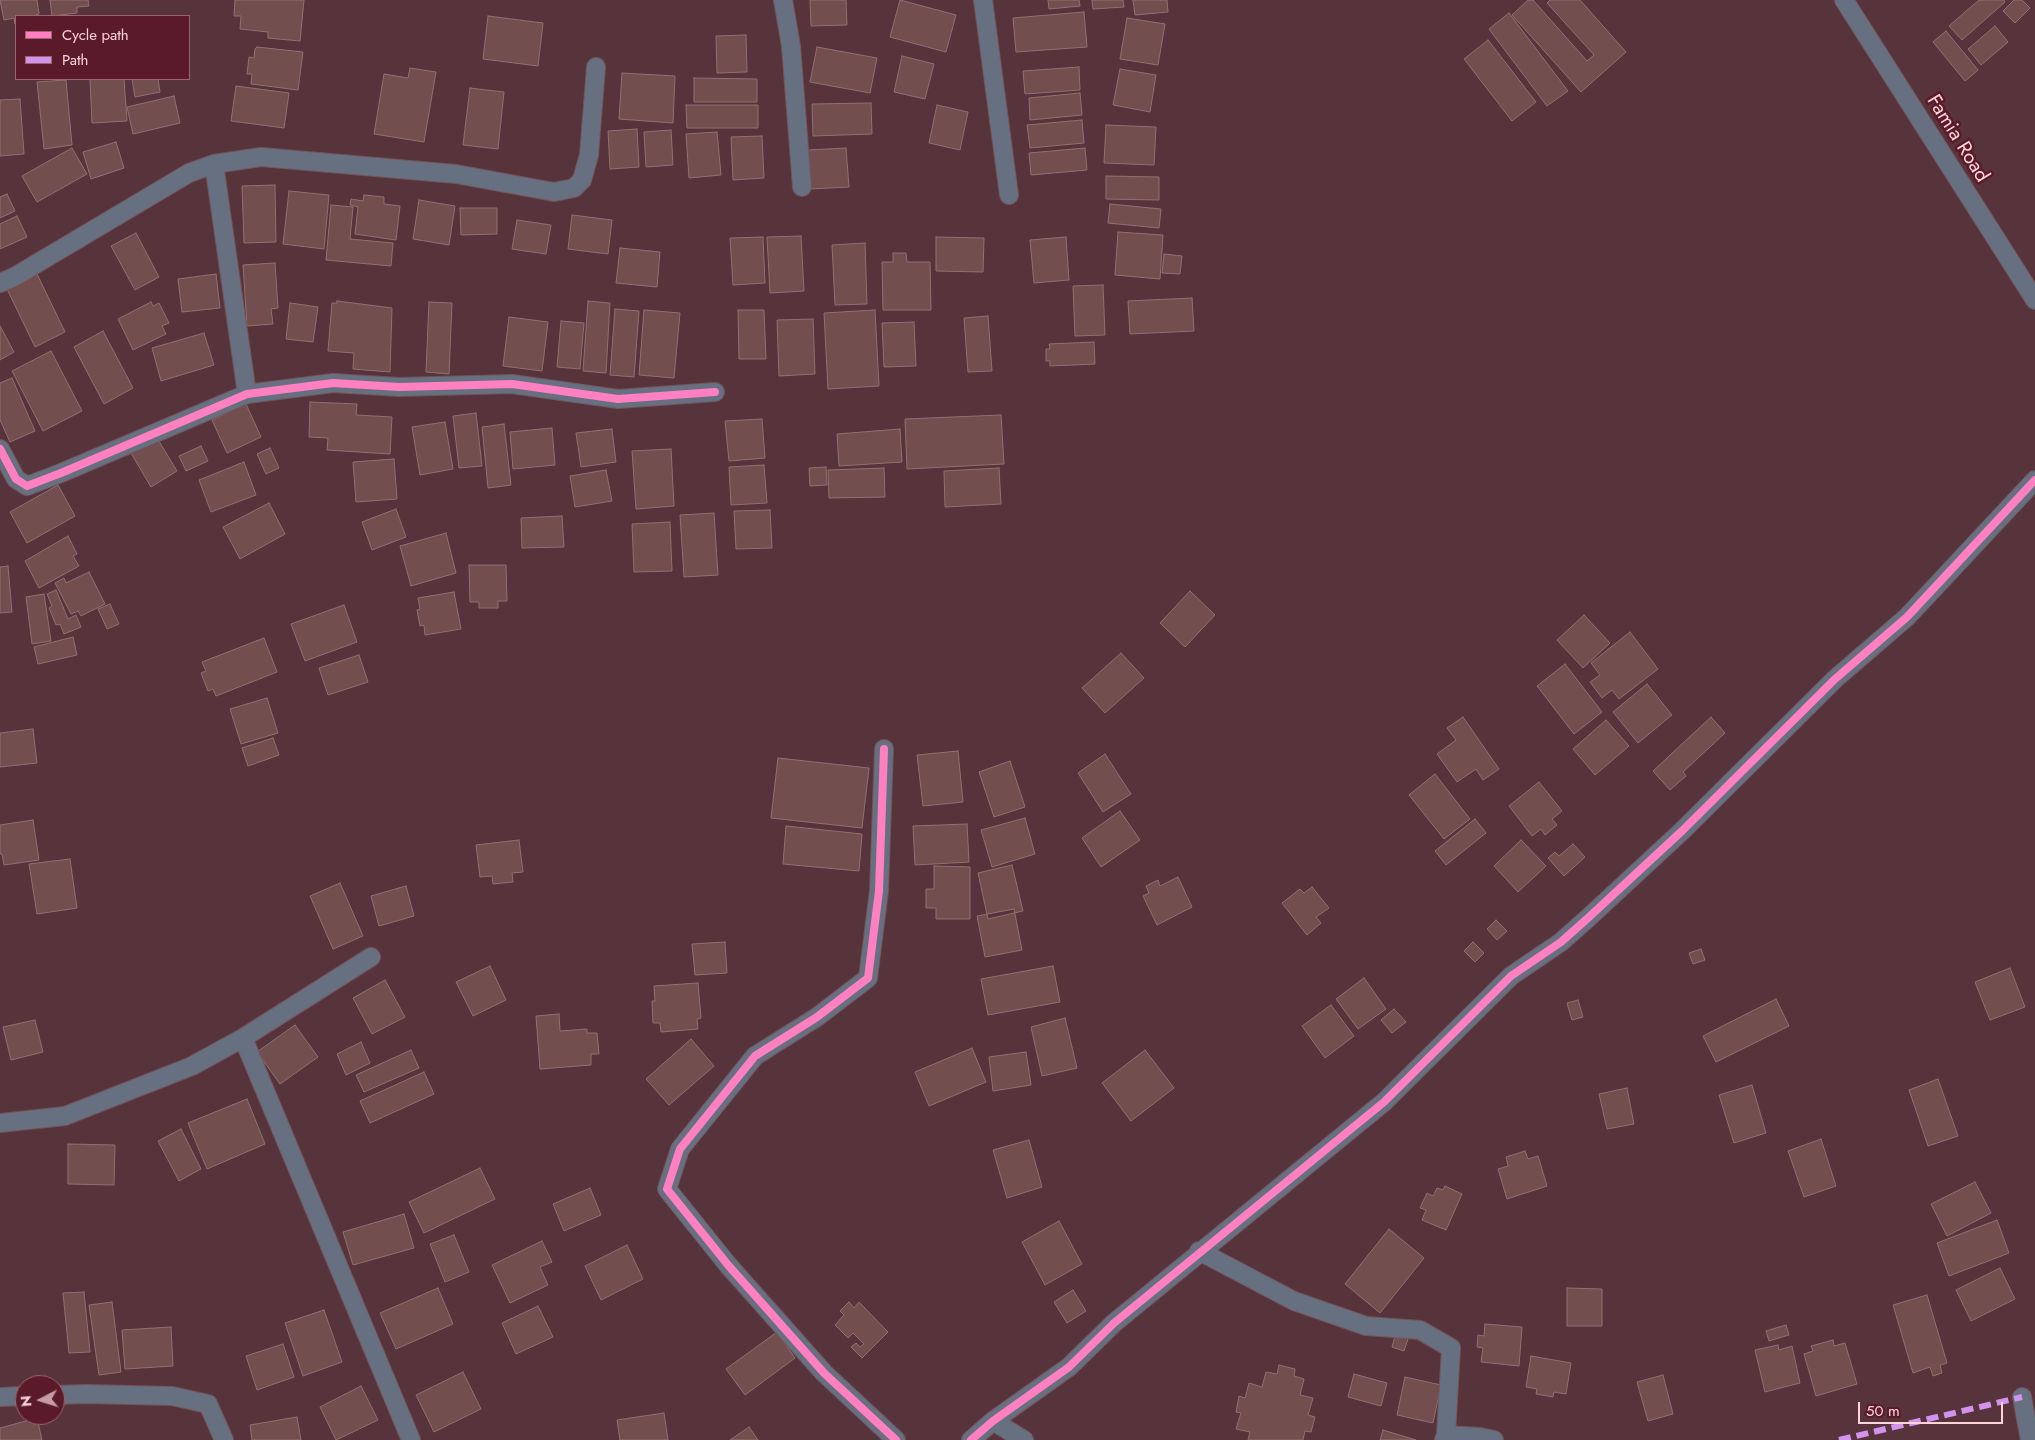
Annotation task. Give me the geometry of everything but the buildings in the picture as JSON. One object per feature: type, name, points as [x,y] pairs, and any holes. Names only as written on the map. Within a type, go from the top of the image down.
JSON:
[{"type":"street","points":[[782,0],[790,46],[802,187]]},
{"type":"street","points":[[983,0],[1009,195]]},
{"type":"street","name":"Famia Road","points":[[1844,0],[2035,300]]},
{"type":"street","points":[[0,283],[14,277],[188,173],[214,164],[261,157],[456,174],[554,192],[574,188],[582,180],[589,155],[596,67]]},
{"type":"street","points":[[214,164],[247,394]]},
{"type":"street","points":[[0,448],[16,479],[27,486],[247,394],[333,384],[399,387],[512,384],[618,398],[716,392]]},
{"type":"street","points":[[971,1440],[994,1420],[1069,1366],[1114,1323],[1199,1251],[1384,1102],[1511,976],[1561,942],[1588,918],[1682,831],[1829,685],[1907,618],[2035,480]]},
{"type":"street","points":[[884,748],[879,891],[868,978],[817,1017],[755,1056],[680,1150],[667,1189],[728,1265],[824,1373],[896,1440]]},
{"type":"street","points":[[0,1123],[65,1116],[192,1066],[243,1038],[372,957]]},
{"type":"street","points":[[243,1038],[411,1440]]},
{"type":"street","points":[[1199,1251],[1294,1301],[1366,1326],[1420,1330],[1451,1348],[1445,1438],[1480,1437],[1494,1440]]},
{"type":"street","points":[[65,1395],[172,1396],[208,1404],[224,1440]]},
{"type":"street","points":[[0,1397],[15,1396]]},
{"type":"street","points":[[2022,1397],[2030,1440]]},
{"type":"street","points":[[994,1420],[1024,1440]]},
{"type":"marked path","points":[[1839,1440],[2022,1397]]},
{"type":"cycle path","points":[[0,449],[16,479],[27,486],[247,394],[333,383],[399,387],[512,384],[618,399],[715,392]]},
{"type":"cycle path","points":[[971,1440],[993,1421],[1069,1367],[1114,1323],[1384,1102],[1511,976],[1561,942],[1588,918],[1682,831],[1835,679],[1907,617],[2035,480]]},
{"type":"cycle path","points":[[884,749],[879,891],[868,978],[817,1017],[755,1056],[680,1149],[667,1189],[728,1265],[824,1373],[896,1440]]}]
